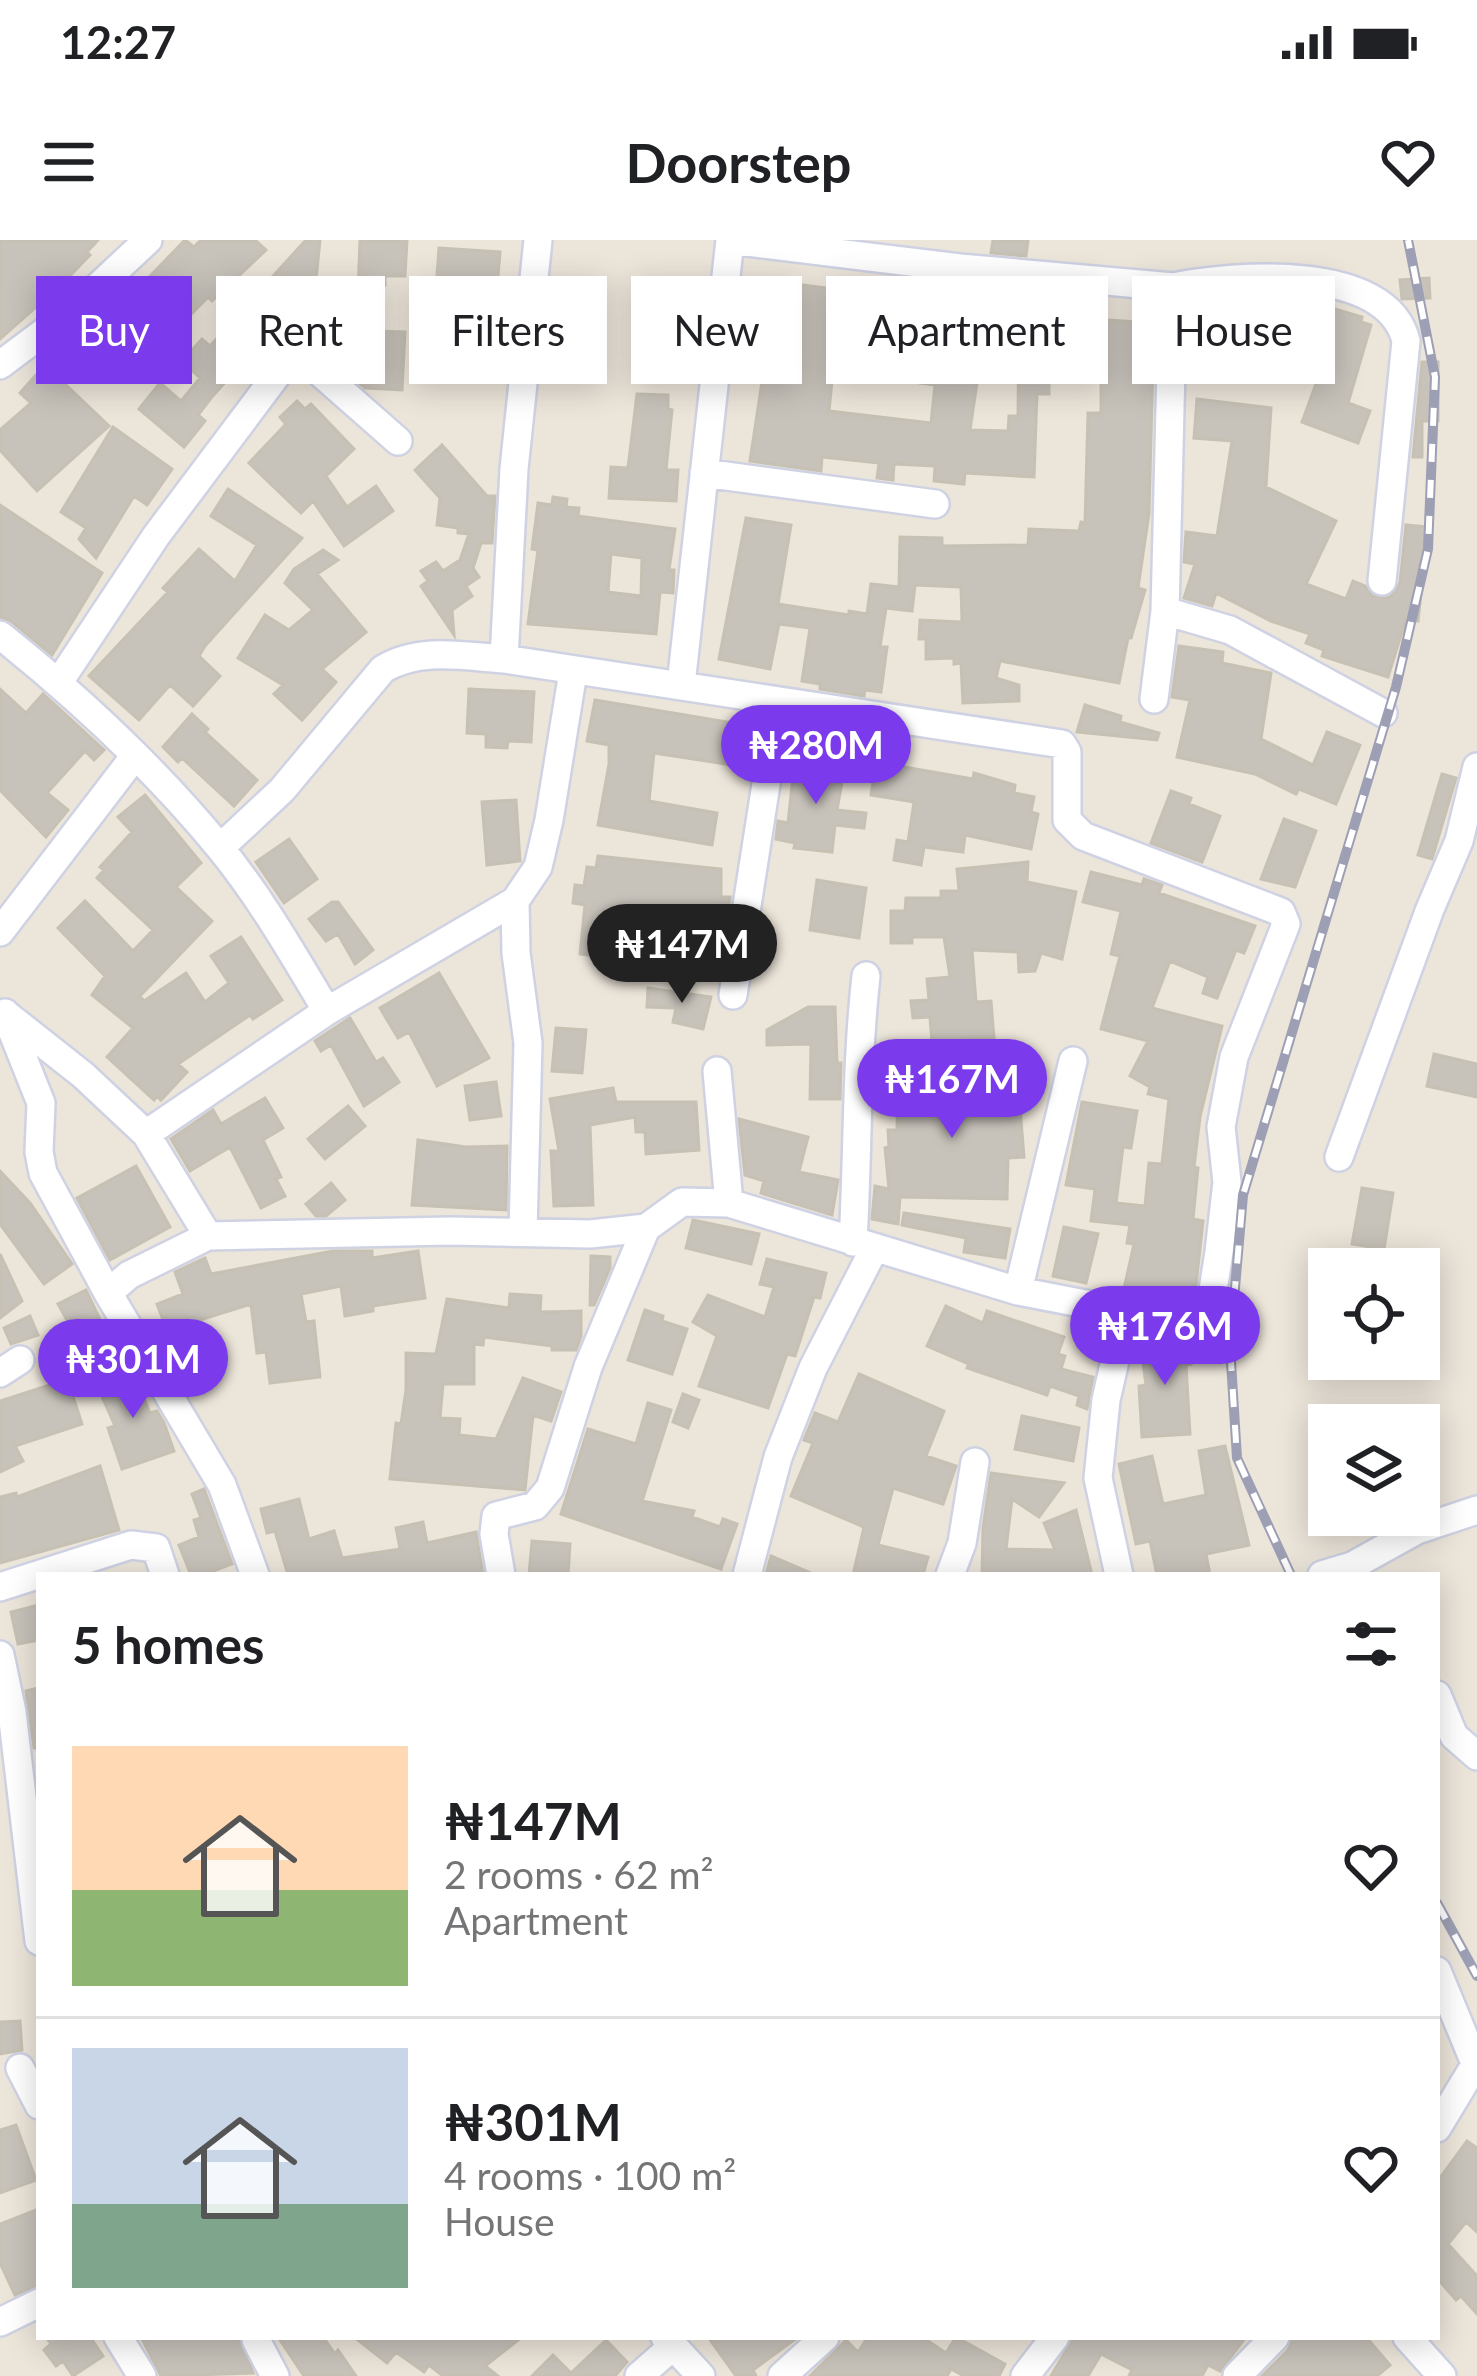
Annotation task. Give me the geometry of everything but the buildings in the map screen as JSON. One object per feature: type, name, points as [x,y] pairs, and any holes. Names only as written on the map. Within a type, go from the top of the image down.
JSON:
[{"type":"street","points":[[0,365],[72,311],[148,240]]},
{"type":"street","points":[[504,658],[514,469],[538,240]]},
{"type":"street","points":[[681,686],[730,240],[962,254],[1132,281]]},
{"type":"street","points":[[1335,287],[1379,304],[1396,317],[1406,340],[1382,580]]},
{"type":"street","points":[[59,682],[156,536],[279,372],[293,362],[307,361],[398,441]]},
{"type":"street","points":[[1154,699],[1165,611],[1171,384]]},
{"type":"street","points":[[704,472],[935,504]]},
{"type":"street","points":[[1165,611],[1230,630],[1384,713]]},
{"type":"street","points":[[0,634],[59,682],[220,848],[276,926],[327,1011]]},
{"type":"street","points":[[108,1293],[129,1276],[208,1236],[590,1234],[646,1228],[682,1202],[729,1202],[1018,1292],[1178,1322],[1202,1315],[1213,1290],[1227,1182],[1221,1126],[1234,1057],[1286,929],[1281,912],[1083,836],[1067,820],[1067,752],[1062,743],[504,658],[426,653],[402,657],[382,669],[282,790],[220,848]]},
{"type":"street","points":[[146,1134],[327,1011],[515,902],[538,867],[573,672]]},
{"type":"street","points":[[733,995],[779,701]]},
{"type":"street","points":[[0,932],[134,757]]},
{"type":"street","points":[[1339,1157],[1459,841],[1477,767]]},
{"type":"street","points":[[515,902],[516,953],[528,1043],[523,1231]]},
{"type":"street","points":[[748,1572],[786,1435],[864,1246],[857,1054],[866,976]]},
{"type":"street","points":[[2,1011],[146,1134],[208,1236]]},
{"type":"street","points":[[2,1011],[41,1103],[39,1152],[44,1173],[108,1293],[222,1485],[254,1572]]},
{"type":"street","points":[[1018,1292],[1073,1061]]},
{"type":"street","points":[[717,1071],[729,1202]]},
{"type":"street","points":[[501,1572],[496,1516],[536,1506],[550,1488],[588,1367],[646,1228]]},
{"type":"street","points":[[1118,1572],[1098,1462],[1126,1312]]},
{"type":"street","points":[[951,1572],[962,1543],[975,1462]]},
{"type":"street","points":[[1332,1572],[1417,1530],[1477,1510]]},
{"type":"street","points":[[50,1572],[143,1544],[156,1548],[164,1572]]},
{"type":"street","points":[[0,1587],[36,1576]]},
{"type":"street","points":[[0,1654],[13,1712],[36,1915]]},
{"type":"street","points":[[1440,1703],[1454,1736],[1477,1756]]},
{"type":"street","points":[[1440,1978],[1476,2066],[1440,2123]]},
{"type":"street","points":[[20,2069],[36,2099]]},
{"type":"street","points":[[0,2323],[36,2305]]},
{"type":"street","points":[[120,2340],[142,2376]]},
{"type":"street","points":[[256,2340],[275,2376]]},
{"type":"street","points":[[782,2376],[822,2340]]},
{"type":"street","points":[[1025,2376],[1052,2340]]},
{"type":"street","points":[[1237,2376],[1272,2340]]},
{"type":"street","points":[[1410,2340],[1442,2376]]},
{"type":"street","points":[[639,2376],[669,2342],[701,2376]]},
{"type":"railway","points":[[1290,1572],[1237,1458],[1230,1346],[1243,1195],[1396,687],[1428,549],[1435,377],[1408,240]]},
{"type":"railway","points":[[1440,1908],[1477,1976]]}]
